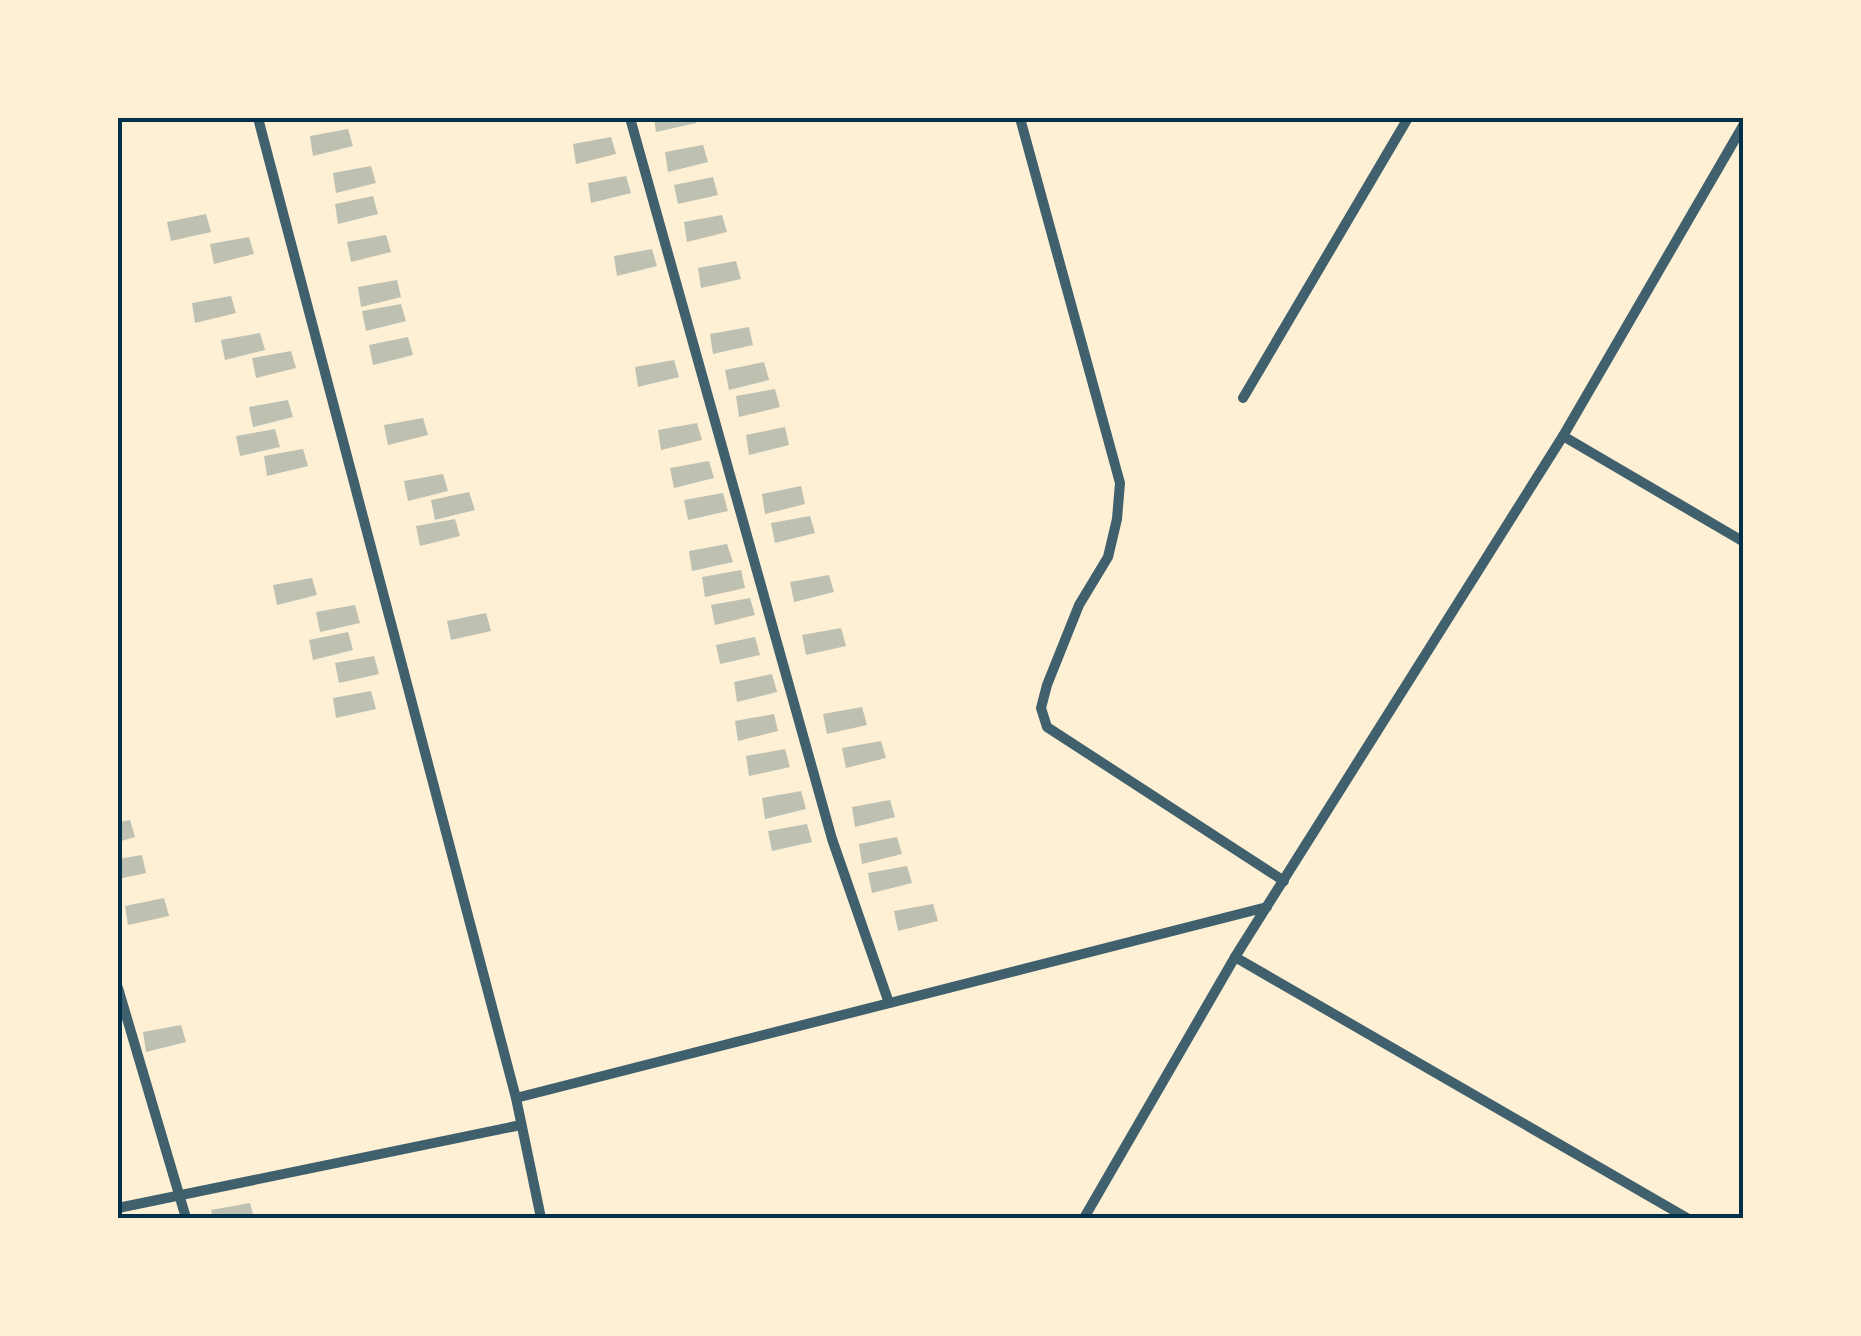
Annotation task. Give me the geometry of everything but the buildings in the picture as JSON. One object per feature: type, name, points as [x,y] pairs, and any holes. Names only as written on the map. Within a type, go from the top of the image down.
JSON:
[{"type":"street","points":[[258,118],[516,1098],[541,1218]]},
{"type":"street","points":[[630,118],[832,840],[889,1003]]},
{"type":"street","points":[[1020,118],[1120,482],[1117,520],[1108,557],[1080,605],[1044,696],[1041,708],[1047,726],[1284,881]]},
{"type":"street","points":[[1243,398],[1408,118]]},
{"type":"street","points":[[1084,1218],[1235,957],[1563,436],[1744,124]]},
{"type":"street","points":[[1563,436],[1744,542]]},
{"type":"street","points":[[516,1098],[1267,907]]},
{"type":"street","points":[[1235,957],[1688,1218]]},
{"type":"street","points":[[118,988],[186,1218]]},
{"type":"street","points":[[118,1208],[521,1125]]}]
